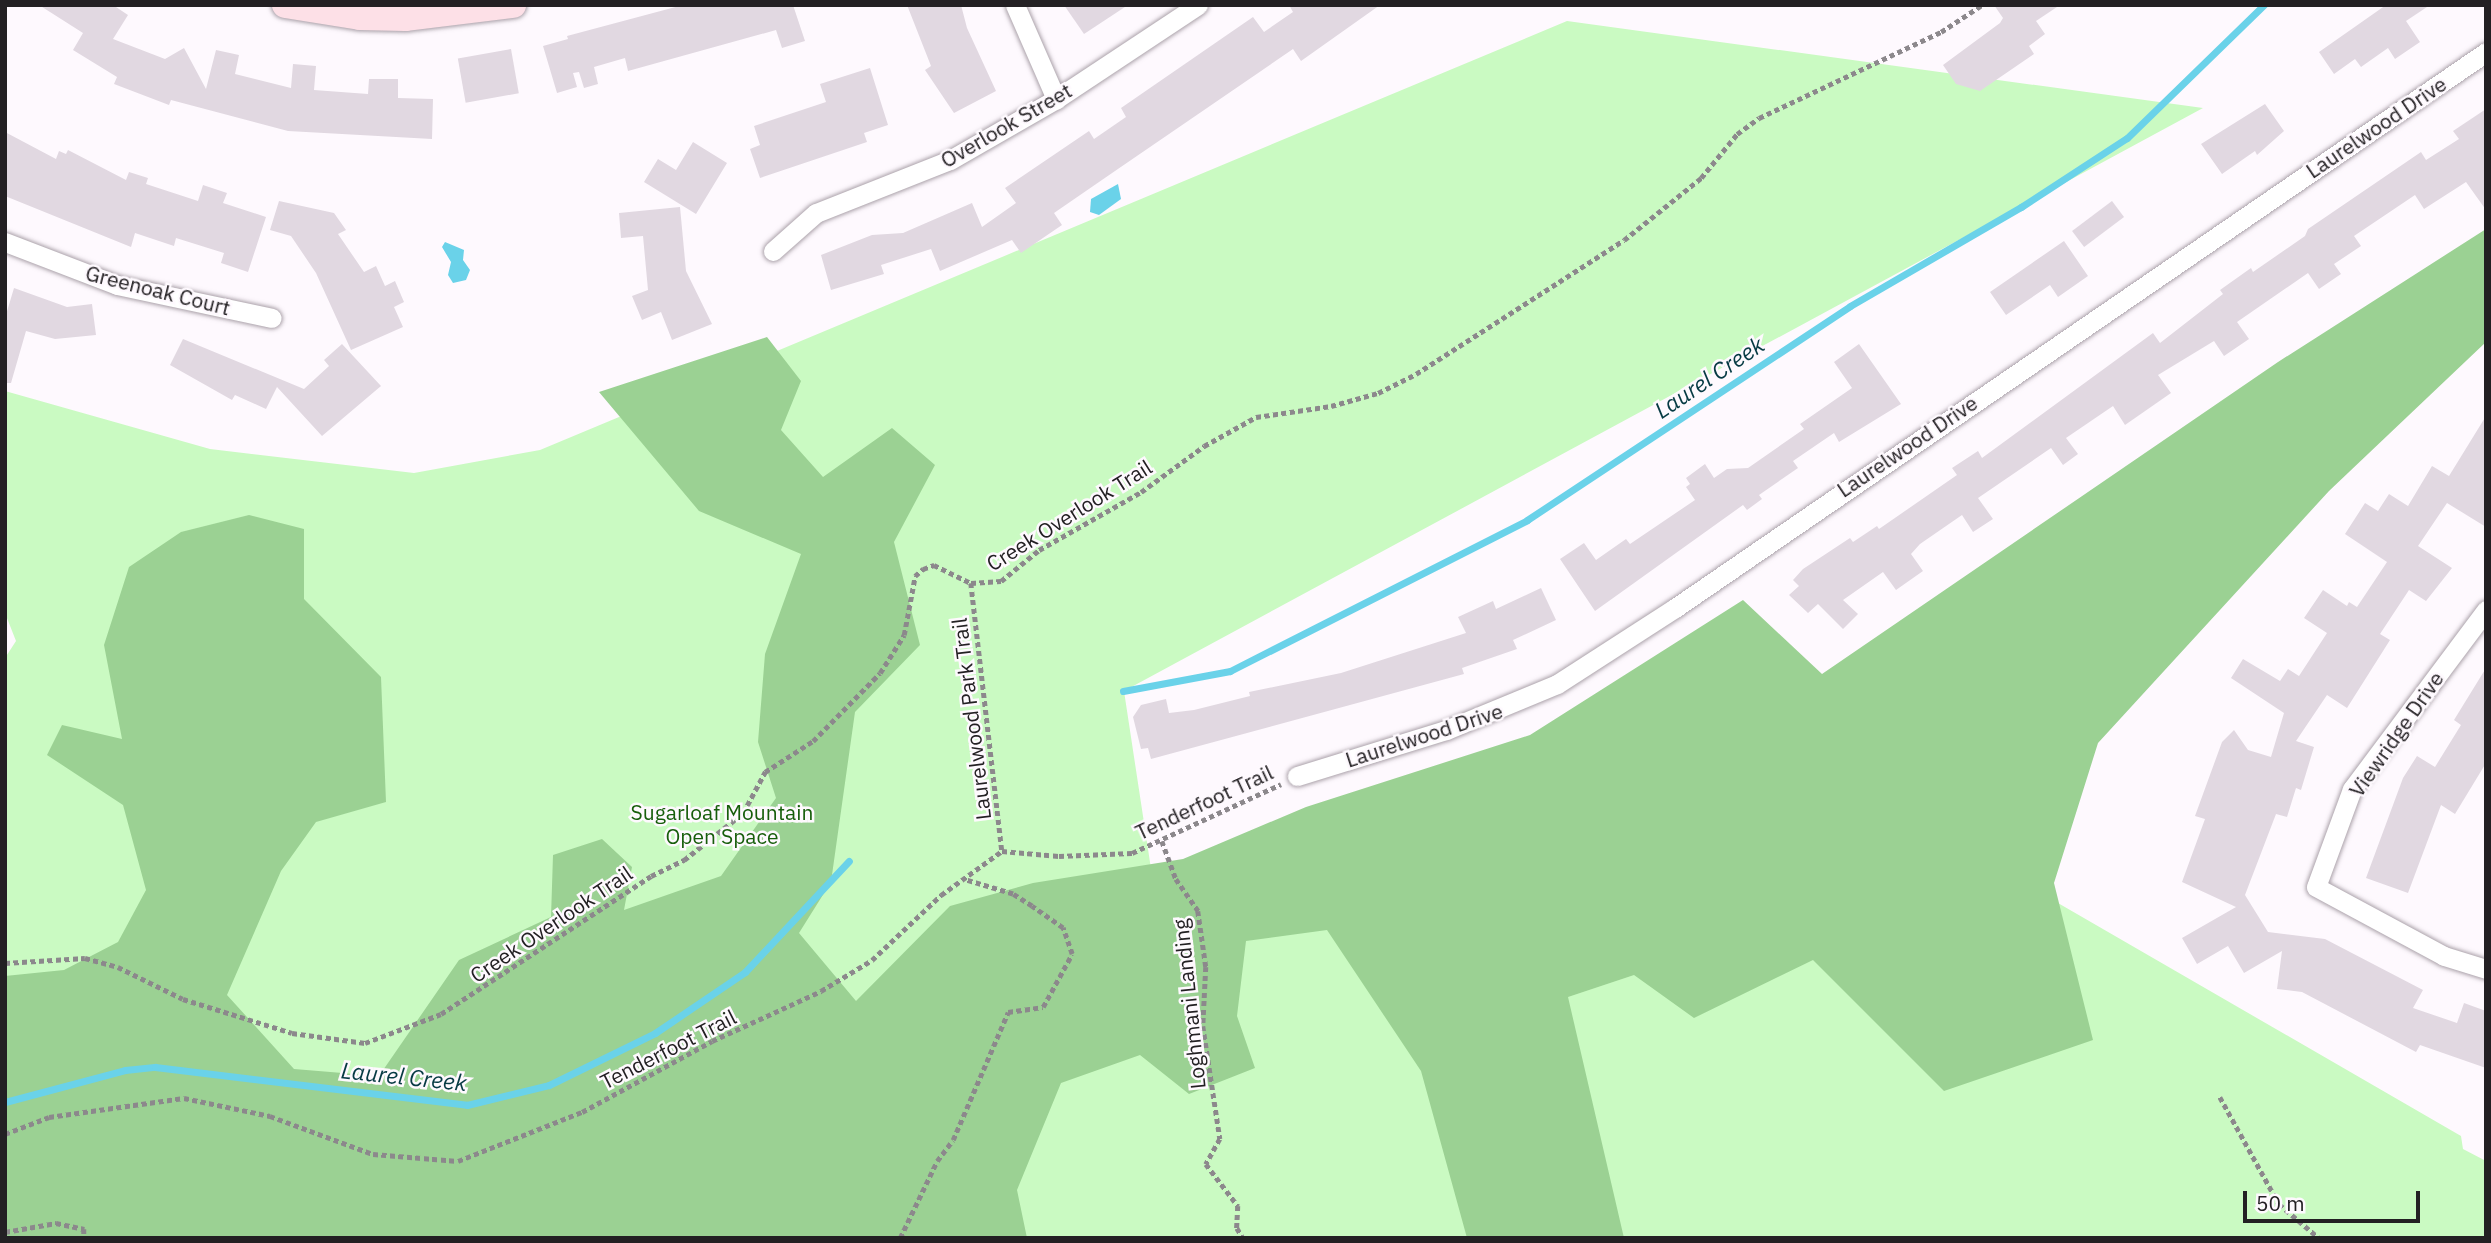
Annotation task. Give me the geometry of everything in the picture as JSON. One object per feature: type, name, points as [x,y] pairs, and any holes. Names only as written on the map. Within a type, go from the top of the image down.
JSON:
[{"type":"main road","points":[[285,5],[360,17],[405,18],[513,5]]},
{"type":"street","points":[[1015,5],[1056,99]]},
{"type":"street","name":"Overlook Street","points":[[773,251],[816,213],[950,160],[1056,99],[1198,5]]},
{"type":"street","name":"Laurelwood Drive","points":[[1297,776],[1469,723],[1557,684],[1675,608],[2486,52]]},
{"type":"street","name":"Greenoak Court","points":[[5,242],[117,285],[272,318]]},
{"type":"street","name":"Viewridge Drive","points":[[2486,610],[2352,789],[2316,887],[2444,956],[2486,969]]},
{"type":"path","name":"Creek Overlook Trail","points":[[5,963],[85,958],[118,967],[183,999],[292,1033],[365,1043],[441,1014],[651,876],[684,860],[743,813],[765,772],[813,741],[880,673],[904,635],[915,576],[923,569],[934,565],[971,583],[1001,581],[1039,550],[1142,492],[1204,446],[1256,416],[1331,406],[1378,393],[1416,374],[1624,240],[1701,177],[1737,134],[1759,118],[1941,32],[1982,5]]},
{"type":"path","name":"Laurelwood Park Trail","points":[[971,583],[1002,851]]},
{"type":"path","name":"Tenderfoot Trail","points":[[5,1135],[49,1117],[184,1098],[270,1116],[373,1154],[458,1161],[582,1112],[712,1041],[821,991],[872,960],[963,879],[1002,851],[1118,855],[1163,841],[1297,776]]},
{"type":"path","name":"Loghmani Landing","points":[[1163,841],[1176,879],[1198,911],[1206,967],[1203,1026],[1220,1139],[1206,1164],[1238,1206],[1237,1228],[1243,1238]]},
{"type":"path","points":[[900,1238],[937,1161],[953,1140],[1008,1012],[1043,1007],[1072,954],[1063,929],[1032,906],[1013,894],[963,879]]},
{"type":"path","points":[[2220,1097],[2279,1204],[2319,1238]]},
{"type":"path","points":[[5,1232],[56,1223],[85,1228],[84,1238]]},
{"type":"green space","name":"Sugarloaf Mountain Open Space","points":[[1567,21],[2203,108],[1124,691],[1160,928],[1897,810],[2461,1136],[2463,1149],[2486,1161],[2486,1238],[5,1238],[5,658],[16,641],[5,613],[5,391],[210,449],[414,473],[540,450]]},
{"type":"green space","points":[[2486,229],[2486,342],[2329,491],[2098,743],[2054,883],[2093,1040],[1944,1091],[1813,960],[1694,1018],[1634,975],[1568,997],[1624,1238],[1467,1238],[1421,1071],[1327,930],[1246,941],[1237,1016],[1255,1068],[1189,1094],[1140,1055],[1061,1083],[1017,1190],[1027,1238],[5,1238],[5,976],[64,970],[118,942],[146,890],[123,805],[47,755],[62,725],[122,739],[104,645],[129,567],[181,532],[249,515],[304,529],[304,599],[381,677],[386,802],[316,822],[281,871],[227,995],[294,1069],[379,1076],[459,960],[551,917],[553,855],[602,839],[632,867],[624,910],[721,876],[776,798],[758,742],[765,654],[801,554],[699,511],[599,392],[767,337],[801,381],[781,430],[823,477],[892,428],[935,465],[894,542],[920,645],[855,712],[831,882],[799,933],[856,1001],[950,906],[1033,883],[1183,859],[1306,807],[1530,735],[1743,600],[1822,674],[2278,362]]},
{"type":"water","points":[[1118,184],[1121,199],[1099,215],[1090,212],[1091,199]]},
{"type":"water","points":[[445,242],[464,250],[463,260],[470,270],[466,280],[453,283],[448,275],[451,262],[442,247]]},
{"type":"building","points":[[39,5],[113,5],[128,15],[113,39],[165,59],[184,48],[206,89],[216,50],[239,55],[235,74],[291,88],[293,64],[316,66],[314,90],[368,94],[369,79],[398,79],[398,98],[433,99],[432,139],[288,131],[171,100],[169,105],[114,84],[117,77],[73,50],[83,33]]},
{"type":"building","points":[[683,5],[793,5],[805,41],[782,48],[776,30],[628,71],[625,58],[594,67],[598,84],[584,88],[579,72],[573,73],[577,87],[557,93],[543,46],[568,39],[567,36]]},
{"type":"building","points":[[907,5],[961,5],[967,28],[996,91],[954,113],[925,70],[931,66]]},
{"type":"building","points":[[1064,5],[1128,5],[1084,34]]},
{"type":"building","points":[[1289,5],[1380,5],[1301,61],[1293,49],[1054,213],[1062,225],[1021,253],[1012,240],[940,271],[931,249],[881,265],[884,274],[831,290],[821,255],[872,235],[903,233],[972,203],[982,227],[1016,203],[1005,188],[1089,131],[1094,139],[1126,117],[1121,108],[1253,17],[1264,32],[1293,12]]},
{"type":"building","points":[[1994,5],[2060,5],[2036,21],[2045,34],[2029,46],[2034,54],[1980,91],[1956,84],[1943,65],[2000,23],[2003,18]]},
{"type":"building","points":[[2386,5],[2430,5],[2406,21],[2420,42],[2395,59],[2388,48],[2361,67],[2355,59],[2334,74],[2319,52]]},
{"type":"building","points":[[511,49],[519,93],[466,103],[458,58]]},
{"type":"building","points":[[870,68],[888,125],[864,133],[867,142],[760,178],[750,149],[760,145],[754,126],[826,102],[820,84]]},
{"type":"building","points":[[2265,104],[2284,131],[2257,155],[2255,151],[2222,174],[2201,144]]},
{"type":"building","points":[[2486,109],[2486,210],[2466,182],[2424,209],[2415,195],[2354,236],[2361,246],[2334,264],[2341,274],[2319,289],[2308,273],[2237,322],[2249,339],[2224,356],[2214,341],[2158,375],[2171,393],[2125,425],[2113,406],[2066,438],[2078,454],[2063,465],[2051,448],[1978,498],[1993,519],[1973,532],[1962,515],[1920,544],[1911,554],[1923,571],[1896,590],[1883,572],[1843,600],[1858,614],[1843,629],[1818,604],[1808,613],[1789,595],[1799,586],[1793,580],[1803,569],[1850,538],[1853,542],[1877,526],[1879,529],[1957,475],[1952,468],[1978,451],[1982,458],[2153,333],[2160,343],[2223,294],[2220,290],[2251,268],[2253,272],[2305,236],[2308,229],[2421,152],[2426,160],[2459,139],[2453,131]]},
{"type":"building","points":[[5,132],[56,159],[59,151],[66,154],[68,150],[126,180],[129,172],[148,178],[146,184],[198,201],[203,185],[227,193],[223,203],[266,217],[248,272],[221,263],[224,253],[176,238],[174,246],[135,233],[131,247],[5,196]]},
{"type":"building","points":[[693,142],[727,163],[696,214],[644,182],[658,159],[676,170]]},
{"type":"building","points":[[279,201],[334,213],[346,230],[338,234],[364,272],[376,266],[385,286],[395,281],[404,302],[394,307],[403,327],[351,350],[316,273],[291,236],[270,230]]},
{"type":"building","points":[[2112,201],[2124,217],[2084,247],[2072,231]]},
{"type":"building","points":[[680,207],[686,271],[712,324],[672,340],[661,312],[642,320],[632,296],[648,290],[643,236],[621,238],[619,213]]},
{"type":"building","points":[[2064,241],[2088,276],[2058,297],[2050,285],[2006,315],[1990,292]]},
{"type":"building","points":[[14,288],[67,307],[92,304],[96,335],[55,339],[26,331],[11,383],[5,383],[5,318]]},
{"type":"building","points":[[183,339],[304,389],[329,366],[324,360],[342,344],[381,386],[322,436],[277,387],[266,409],[235,395],[232,400],[170,365]]},
{"type":"building","points":[[1859,344],[1901,404],[1839,442],[1834,433],[1793,461],[1798,468],[1759,495],[1762,499],[1747,510],[1743,505],[1595,611],[1560,559],[1584,543],[1596,560],[1626,539],[1630,544],[1695,500],[1686,487],[1690,484],[1686,478],[1705,464],[1714,478],[1727,469],[1748,468],[1804,429],[1800,424],[1852,388],[1834,362]]},
{"type":"building","points":[[2486,416],[2486,527],[2447,503],[2418,546],[2452,568],[2426,601],[2409,590],[2380,634],[2390,640],[2347,708],[2327,695],[2296,741],[2314,747],[2301,790],[2296,788],[2287,817],[2276,814],[2245,895],[2268,932],[2325,939],[2423,990],[2413,1008],[2457,1023],[2464,1003],[2486,1011],[2486,1068],[2420,1045],[2416,1052],[2302,992],[2277,989],[2282,951],[2244,973],[2228,946],[2197,964],[2182,938],[2236,907],[2182,882],[2205,819],[2195,816],[2222,742],[2234,730],[2248,750],[2271,757],[2284,713],[2231,678],[2243,659],[2280,681],[2288,669],[2299,676],[2327,633],[2304,618],[2323,590],[2347,606],[2349,602],[2357,607],[2387,562],[2345,534],[2365,503],[2378,511],[2389,494],[2408,506],[2432,466],[2449,476]]},
{"type":"building","points":[[1541,588],[1556,620],[1513,640],[1517,649],[1462,668],[1464,674],[1151,759],[1148,748],[1141,749],[1133,717],[1141,705],[1166,699],[1169,713],[1194,710],[1250,696],[1249,692],[1341,673],[1466,633],[1458,617],[1493,601],[1496,609]]},
{"type":"building","points":[[2486,668],[2486,763],[2455,814],[2441,805],[2408,893],[2366,878],[2403,778],[2417,756],[2435,767],[2461,725],[2454,720]]},
{"type":"waterway","name":"Laurel Creek","points":[[1123,691],[1230,671],[1527,520],[1850,306],[2021,207],[2127,138],[2264,5]]},
{"type":"waterway","name":"Laurel Creek","points":[[5,1102],[125,1070],[155,1067],[467,1105],[549,1085],[655,1033],[745,972],[849,861]]}]
